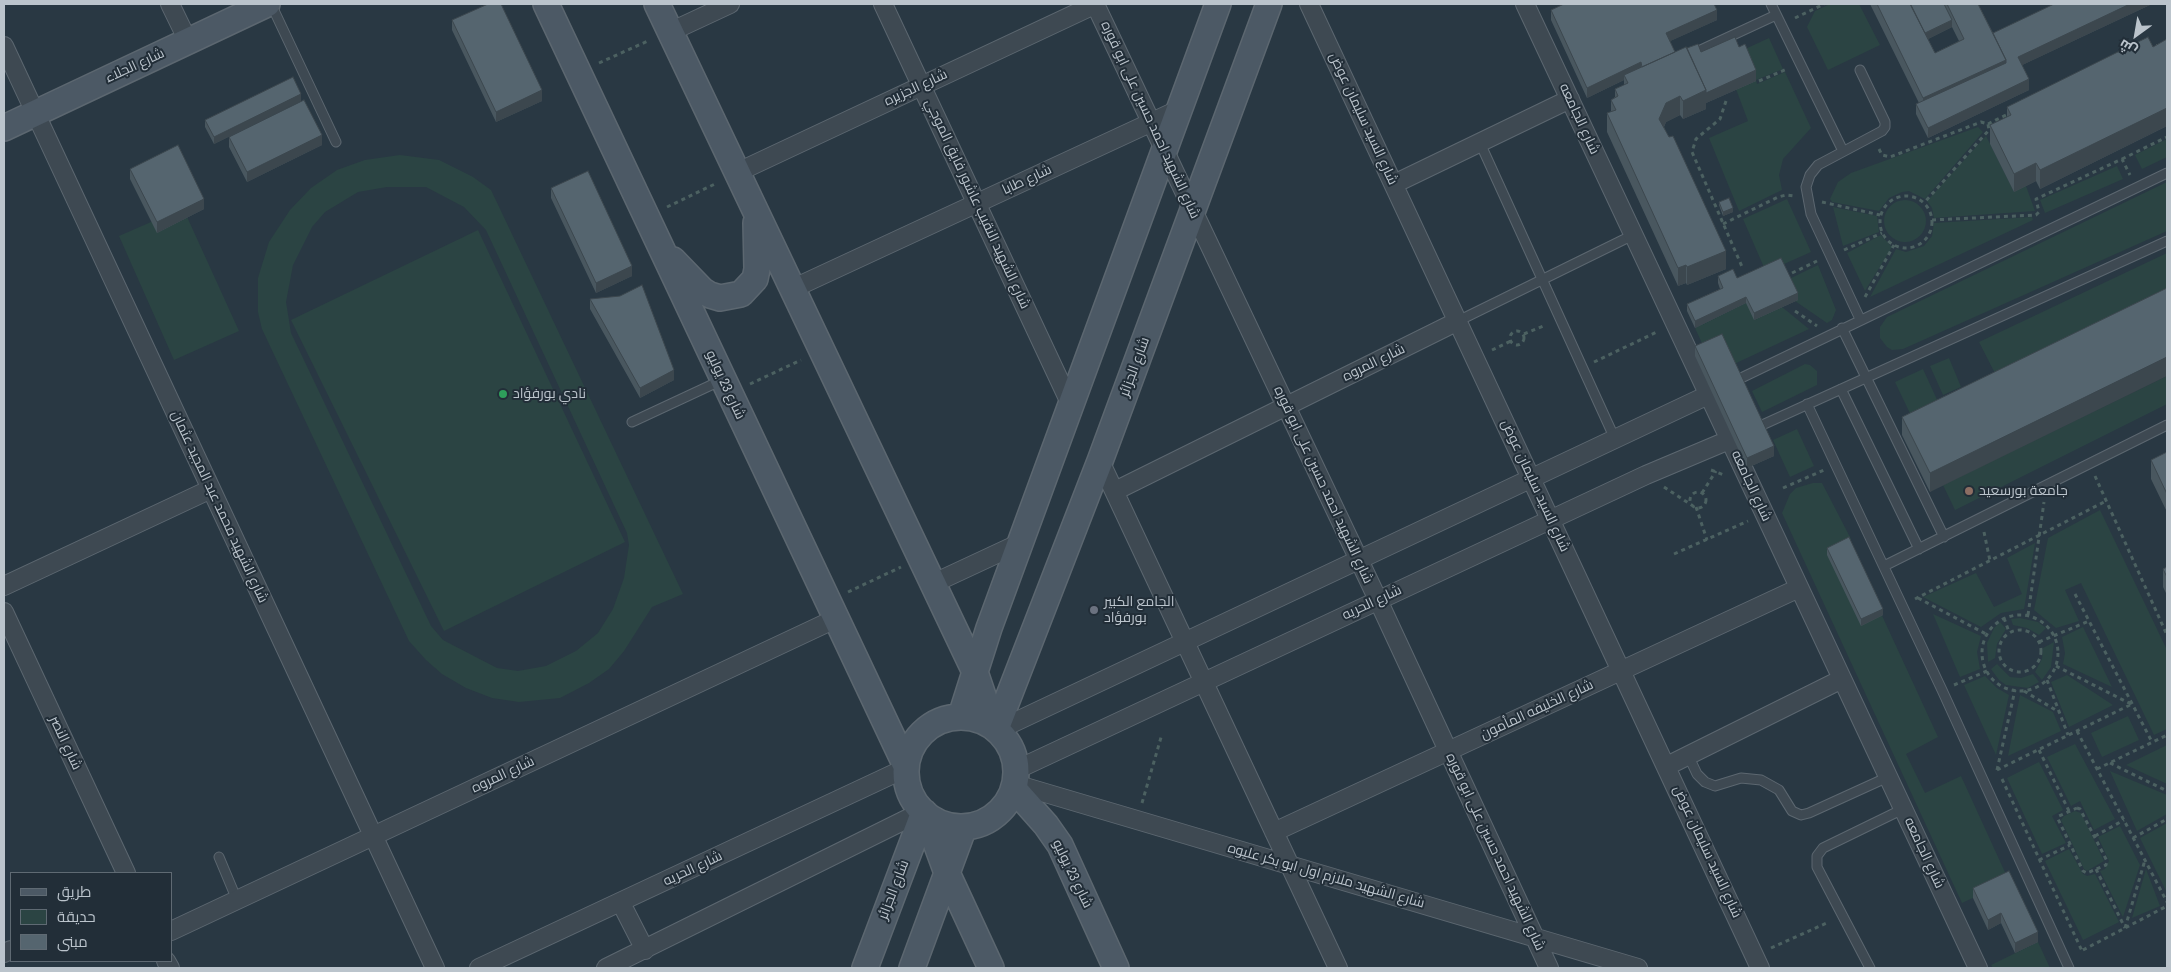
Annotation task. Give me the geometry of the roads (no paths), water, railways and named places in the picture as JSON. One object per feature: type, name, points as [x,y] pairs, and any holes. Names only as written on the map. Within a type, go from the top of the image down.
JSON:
[{"type":"main road","name":"شارع الجلاء","points":[[4,128],[267,4]]},
{"type":"main road","name":"شارع 23 يوليو","points":[[546,4],[906,768]]},
{"type":"main road","points":[[657,4],[975,672],[996,729],[1011,748],[1015,781],[1008,801],[990,819],[964,827],[943,824],[924,812],[913,799],[907,784],[906,768],[909,753],[924,731],[935,723],[960,716],[978,719],[996,729]]},
{"type":"main road","points":[[960,716],[1020,543],[1218,4]]},
{"type":"main road","name":"شارع الجزائر","points":[[996,729],[1100,461],[1269,4]]},
{"type":"main road","points":[[658,244],[702,290],[720,298],[731,298],[741,294],[755,279],[757,268],[756,213]]},
{"type":"main road","name":"شارع 23 يوليو","points":[[1015,781],[1060,845],[1116,968]]},
{"type":"main road","points":[[924,812],[947,873],[991,968]]},
{"type":"main road","name":"شارع الجزائر","points":[[865,968],[924,812]]},
{"type":"main road","points":[[912,968],[964,827]]},
{"type":"street","points":[[170,4],[188,41]]},
{"type":"street","points":[[670,32],[730,4]]},
{"type":"street","name":"شارع الشهيد النقيب عاشور فايق الموجي","points":[[883,4],[1071,405]]},
{"type":"street","name":"شارع الجزيره","points":[[736,173],[1096,4]]},
{"type":"street","name":"شارع الشهيد احمد حسين على ابو قوره","points":[[1096,4],[1192,211],[1378,600],[1549,968]]},
{"type":"street","name":"شارع السيد سليمان عوض","points":[[1309,4],[1533,479],[1757,962]]},
{"type":"street","name":"شارع الجامعه","points":[[1525,4],[1710,394],[1978,968]]},
{"type":"street","name":"شارع الشهيد محمد عبد المجيد عثمان","points":[[4,46],[435,968]]},
{"type":"street","points":[[1394,184],[1570,99]]},
{"type":"street","name":"شارع طابا","points":[[792,290],[1180,109]]},
{"type":"street","name":"شارع المروه","points":[[1115,492],[1458,321]]},
{"type":"street","points":[[996,729],[1533,479],[1710,394]]},
{"type":"street","name":"شارع الحريه","points":[[1015,781],[1204,682],[1646,474],[1731,439]]},
{"type":"street","points":[[1100,461],[1338,968]]},
{"type":"street","points":[[4,586],[211,489]]},
{"type":"street","points":[[932,584],[1020,543]]},
{"type":"street","name":"شارع الخليفه المأمون","points":[[1274,832],[1799,588]]},
{"type":"street","name":"شارع المروه","points":[[172,931],[373,836],[831,610]]},
{"type":"street","name":"شارع النصر","points":[[4,612],[126,872]]},
{"type":"street","points":[[1667,766],[1842,679]]},
{"type":"street","name":"شارع الحريه","points":[[479,968],[906,768]]},
{"type":"street","name":"شارع الشهيد ملازم اول ابو بكر عليوه","points":[[1015,781],[1137,821],[1638,968]]},
{"type":"street","points":[[606,968],[924,812]]},
{"type":"street","points":[[621,903],[645,950]]},
{"type":"lane","points":[[271,4],[336,142]]},
{"type":"lane","points":[[1770,4],[1843,151]]},
{"type":"lane","points":[[1692,54],[1776,15]]},
{"type":"lane","points":[[1859,315],[1811,214],[1806,186],[1810,175],[1818,165],[1882,131],[1885,122],[1860,70]]},
{"type":"lane","points":[[1480,143],[1615,439]]},
{"type":"lane","points":[[1739,379],[1842,328],[1859,315],[2167,173]]},
{"type":"lane","name":"شارع المروه","points":[[1458,321],[1633,235]]},
{"type":"lane","points":[[1760,426],[2167,241]]},
{"type":"lane","points":[[1842,328],[1944,537]]},
{"type":"lane","points":[[632,422],[726,386]]},
{"type":"lane","points":[[1841,389],[1919,549]]},
{"type":"lane","points":[[1807,404],[1942,690],[2067,964]]},
{"type":"lane","points":[[1884,566],[2167,426]]},
{"type":"lane","points":[[1688,756],[1697,774],[1705,782],[1715,786],[1741,778],[1761,780],[1779,790],[1792,811],[1800,815],[1809,813],[1888,777]]},
{"type":"lane","points":[[1870,968],[1816,861],[1819,851],[1903,809]]},
{"type":"lane","points":[[218,857],[236,900]]},
{"type":"place","name":"نادي بورفؤاد","points":[[503,394]]},
{"type":"place","name":"جامعة بورسعيد","points":[[1969,491]]},
{"type":"place","name":"الجامع الكبير بورفؤاد","points":[[1094,610]]}]
